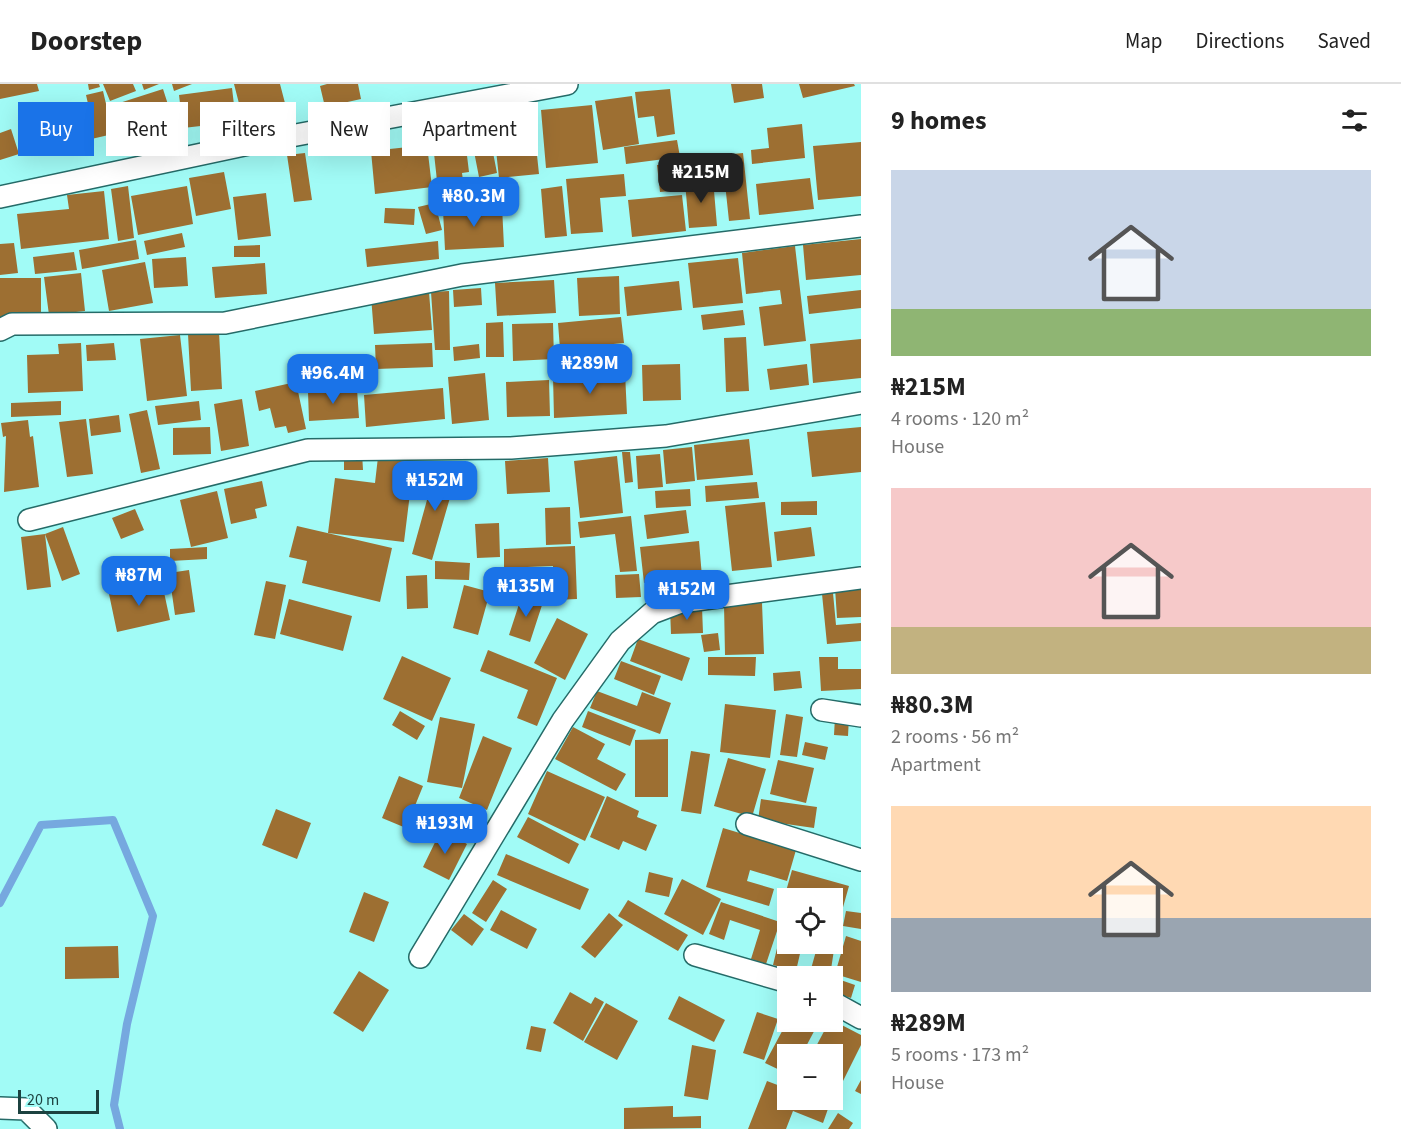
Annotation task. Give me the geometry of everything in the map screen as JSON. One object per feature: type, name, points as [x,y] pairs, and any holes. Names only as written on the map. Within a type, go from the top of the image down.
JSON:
[{"type":"street","points":[[0,197],[254,143],[567,84]]},
{"type":"street","points":[[0,330],[12,324],[225,323],[462,275],[861,226]]},
{"type":"street","points":[[28,520],[308,450],[511,448],[666,436],[861,403]]},
{"type":"street","points":[[420,957],[563,720],[620,641],[652,613],[681,602],[861,578]]},
{"type":"street","points":[[822,710],[861,716]]},
{"type":"street","points":[[747,824],[861,860]]},
{"type":"street","points":[[695,955],[777,979]]},
{"type":"street","points":[[843,1008],[861,1018]]},
{"type":"street","points":[[0,1108],[26,1109],[46,1129]]},
{"type":"building","points":[[0,84],[37,84],[39,91],[0,99]]},
{"type":"building","points":[[88,84],[99,84],[100,87],[89,90]]},
{"type":"building","points":[[103,84],[133,84],[136,91],[110,101]]},
{"type":"building","points":[[142,84],[159,84],[144,90]]},
{"type":"building","points":[[172,84],[192,84],[174,91]]},
{"type":"building","points":[[234,84],[280,84],[285,102],[239,102]]},
{"type":"building","points":[[358,84],[361,99],[348,102],[324,102],[320,86]]},
{"type":"building","points":[[731,84],[762,84],[764,98],[734,103]]},
{"type":"building","points":[[799,84],[854,84],[855,86],[803,98]]},
{"type":"building","points":[[232,88],[234,102],[200,102],[200,126],[188,127],[188,102],[180,102],[179,95]]},
{"type":"building","points":[[163,89],[167,102],[122,102]]},
{"type":"building","points":[[670,89],[675,134],[657,137],[654,116],[638,118],[635,92]]},
{"type":"building","points":[[103,91],[106,104],[106,136],[94,138],[94,102],[88,102],[86,95]]},
{"type":"building","points":[[632,96],[639,144],[603,150],[595,101]]},
{"type":"building","points":[[592,105],[598,163],[546,168],[541,110]]},
{"type":"building","points":[[802,124],[805,158],[752,164],[751,150],[769,148],[767,128]]},
{"type":"building","points":[[11,129],[18,154],[0,160],[0,133]]},
{"type":"building","points":[[677,140],[680,157],[626,164],[624,147]]},
{"type":"building","points":[[861,142],[861,196],[818,200],[813,146]]},
{"type":"building","points":[[402,148],[402,156],[428,156],[432,187],[375,194],[371,156],[390,156],[390,149]]},
{"type":"building","points":[[305,153],[312,200],[294,202],[287,156],[296,156],[296,154]]},
{"type":"building","points":[[743,153],[750,219],[729,221],[722,155]]},
{"type":"building","points":[[434,156],[467,156],[469,172],[462,173],[465,196],[439,199]]},
{"type":"building","points":[[475,156],[494,156],[497,173],[479,177]]},
{"type":"building","points":[[497,156],[537,156],[539,174],[499,178]]},
{"type":"building","points":[[677,163],[681,190],[660,192],[657,165]]},
{"type":"building","points":[[224,172],[231,209],[196,216],[189,178]]},
{"type":"building","points":[[624,174],[626,196],[600,198],[603,232],[571,234],[566,179]]},
{"type":"building","points":[[810,178],[814,209],[759,215],[756,184]]},
{"type":"building","points":[[713,179],[717,226],[689,228],[685,182]]},
{"type":"building","points":[[128,186],[134,238],[118,241],[111,189]]},
{"type":"building","points":[[187,186],[193,224],[138,235],[131,196]]},
{"type":"building","points":[[562,186],[567,236],[545,238],[541,189]]},
{"type":"building","points":[[104,191],[109,239],[21,249],[17,214],[69,209],[67,195]]},
{"type":"building","points":[[266,193],[271,236],[238,240],[233,197]]},
{"type":"building","points":[[682,195],[686,231],[632,237],[628,200]]},
{"type":"building","points":[[435,203],[442,230],[426,234],[418,207]]},
{"type":"building","points":[[502,206],[504,247],[445,250],[443,210]]},
{"type":"building","points":[[385,208],[415,209],[414,225],[384,223]]},
{"type":"building","points":[[182,233],[185,247],[147,255],[144,241]]},
{"type":"building","points":[[861,239],[861,275],[806,280],[803,245]]},
{"type":"building","points":[[136,240],[139,259],[82,269],[79,250]]},
{"type":"building","points":[[438,241],[439,259],[367,267],[365,249]]},
{"type":"building","points":[[14,243],[18,273],[0,275],[0,244]]},
{"type":"building","points":[[260,245],[260,257],[234,257],[234,246]]},
{"type":"building","points":[[795,246],[806,341],[764,346],[759,307],[782,304],[780,290],[746,294],[742,253]]},
{"type":"building","points":[[74,252],[77,270],[35,274],[33,257]]},
{"type":"building","points":[[186,257],[188,286],[154,288],[152,259]]},
{"type":"building","points":[[738,258],[743,303],[693,308],[688,263]]},
{"type":"building","points":[[145,262],[153,303],[109,311],[102,270]]},
{"type":"building","points":[[265,263],[267,294],[215,298],[212,267]]},
{"type":"building","points":[[81,273],[85,311],[49,315],[44,277]]},
{"type":"building","points":[[619,276],[620,314],[579,316],[577,278]]},
{"type":"building","points":[[0,278],[41,278],[41,317],[0,317]]},
{"type":"building","points":[[554,280],[556,313],[497,316],[495,283]]},
{"type":"building","points":[[679,281],[682,310],[627,316],[624,287]]},
{"type":"building","points":[[481,288],[482,305],[454,307],[453,290]]},
{"type":"building","points":[[861,290],[861,308],[809,314],[807,296]]},
{"type":"building","points":[[449,291],[450,350],[435,350],[431,292]]},
{"type":"building","points":[[429,292],[432,330],[374,334],[371,296]]},
{"type":"building","points":[[743,310],[745,325],[703,330],[701,315]]},
{"type":"building","points":[[621,317],[624,343],[560,349],[558,323]]},
{"type":"building","points":[[503,322],[504,357],[486,357],[486,323]]},
{"type":"building","points":[[553,323],[554,359],[513,361],[512,324]]},
{"type":"building","points":[[219,332],[222,389],[191,391],[188,334]]},
{"type":"building","points":[[180,335],[187,396],[147,401],[140,339]]},
{"type":"building","points":[[746,337],[749,391],[726,392],[724,338]]},
{"type":"building","points":[[861,339],[861,378],[813,383],[810,344]]},
{"type":"building","points":[[81,343],[83,391],[28,393],[27,355],[59,354],[58,344]]},
{"type":"building","points":[[114,343],[116,360],[87,361],[86,345]]},
{"type":"building","points":[[432,343],[433,367],[376,369],[375,345]]},
{"type":"building","points":[[479,344],[480,358],[454,361],[453,347]]},
{"type":"building","points":[[624,354],[625,366],[578,372],[577,360]]},
{"type":"building","points":[[680,364],[681,400],[643,401],[642,365]]},
{"type":"building","points":[[807,364],[809,385],[770,390],[767,369]]},
{"type":"building","points":[[485,373],[489,420],[452,424],[448,377]]},
{"type":"building","points":[[625,373],[627,414],[554,418],[553,376]]},
{"type":"building","points":[[549,380],[550,416],[507,417],[506,382]]},
{"type":"building","points":[[296,382],[306,429],[288,433],[286,426],[275,428],[270,408],[259,411],[255,391]]},
{"type":"building","points":[[443,388],[445,419],[366,427],[364,395]]},
{"type":"building","points":[[357,389],[359,418],[309,421],[308,392]]},
{"type":"building","points":[[242,399],[249,446],[221,451],[214,404]]},
{"type":"building","points":[[61,401],[61,415],[11,417],[11,403]]},
{"type":"building","points":[[199,401],[201,420],[158,425],[155,406]]},
{"type":"building","points":[[147,410],[160,469],[141,473],[129,414]]},
{"type":"building","points":[[119,415],[121,432],[91,436],[89,419]]},
{"type":"building","points":[[86,419],[93,474],[67,477],[59,422]]},
{"type":"building","points":[[28,420],[30,437],[33,436],[39,487],[4,492],[6,436],[3,437],[1,423]]},
{"type":"building","points":[[210,427],[211,454],[173,455],[173,428]]},
{"type":"building","points":[[861,427],[861,472],[812,477],[807,432]]},
{"type":"building","points":[[749,439],[753,475],[697,480],[694,445]]},
{"type":"building","points":[[692,447],[695,481],[666,484],[663,450]]},
{"type":"building","points":[[622,452],[630,452],[633,482],[625,483]]},
{"type":"building","points":[[344,453],[362,453],[363,470],[344,470]]},
{"type":"building","points":[[660,454],[663,487],[638,489],[636,456]]},
{"type":"building","points":[[617,456],[623,513],[580,518],[574,461]]},
{"type":"building","points":[[378,457],[414,461],[404,542],[328,533],[335,478],[375,483]]},
{"type":"building","points":[[548,458],[550,492],[507,494],[505,461]]},
{"type":"building","points":[[437,464],[458,470],[432,560],[412,554]]},
{"type":"building","points":[[262,481],[267,506],[255,509],[257,518],[231,524],[224,489]]},
{"type":"building","points":[[757,482],[759,498],[706,502],[705,486]]},
{"type":"building","points":[[690,489],[691,506],[656,508],[655,491]]},
{"type":"building","points":[[217,491],[228,538],[191,547],[180,500]]},
{"type":"building","points":[[817,501],[817,515],[781,515],[781,502]]},
{"type":"building","points":[[765,502],[772,567],[732,571],[725,506]]},
{"type":"building","points":[[570,507],[571,544],[546,545],[545,508]]},
{"type":"building","points":[[135,509],[144,530],[121,539],[112,518]]},
{"type":"building","points":[[686,510],[689,533],[647,539],[644,515]]},
{"type":"building","points":[[631,516],[637,571],[620,572],[615,534],[580,538],[578,522]]},
{"type":"building","points":[[499,523],[500,557],[477,558],[475,524]]},
{"type":"building","points":[[297,526],[392,548],[380,602],[302,583],[307,561],[289,557]]},
{"type":"building","points":[[63,527],[80,574],[62,581],[45,534]]},
{"type":"building","points":[[811,527],[815,556],[777,561],[774,532]]},
{"type":"building","points":[[45,534],[51,587],[27,590],[21,537]]},
{"type":"building","points":[[699,541],[702,577],[644,583],[640,547]]},
{"type":"building","points":[[575,546],[577,599],[554,600],[553,566],[504,568],[504,549]]},
{"type":"building","points":[[207,547],[207,559],[170,561],[170,549]]},
{"type":"building","points":[[435,561],[470,563],[469,580],[435,579]]},
{"type":"building","points":[[189,570],[195,612],[175,615],[169,573]]},
{"type":"building","points":[[639,574],[641,597],[616,598],[615,575]]},
{"type":"building","points":[[427,575],[428,608],[407,609],[406,576]]},
{"type":"building","points":[[524,578],[551,578],[551,595],[524,595]]},
{"type":"building","points":[[266,581],[286,585],[275,639],[254,635]]},
{"type":"building","points":[[162,583],[170,620],[117,632],[109,594]]},
{"type":"building","points":[[464,585],[490,592],[478,635],[453,628]]},
{"type":"building","points":[[861,587],[861,617],[837,618],[835,588]]},
{"type":"building","points":[[833,593],[836,625],[861,623],[861,641],[827,644],[822,594]]},
{"type":"building","points":[[522,595],[543,602],[530,642],[509,635]]},
{"type":"building","points":[[289,599],[352,616],[343,651],[280,634]]},
{"type":"building","points":[[762,603],[764,654],[725,655],[724,604]]},
{"type":"building","points":[[702,607],[703,633],[671,634],[670,609]]},
{"type":"building","points":[[557,618],[588,634],[565,680],[534,663]]},
{"type":"building","points":[[718,633],[720,650],[704,652],[701,635]]},
{"type":"building","points":[[638,639],[690,658],[682,681],[630,661]]},
{"type":"building","points":[[488,650],[557,678],[537,726],[517,718],[528,690],[480,671]]},
{"type":"building","points":[[402,656],[451,678],[432,721],[383,699]]},
{"type":"building","points":[[708,657],[756,657],[755,676],[708,675]]},
{"type":"building","points":[[819,657],[838,657],[838,669],[861,669],[861,689],[821,691]]},
{"type":"building","points":[[621,661],[661,676],[654,695],[614,679]]},
{"type":"building","points":[[800,671],[802,688],[774,691],[773,673]]},
{"type":"building","points":[[597,691],[637,706],[642,692],[671,703],[660,734],[590,708]]},
{"type":"building","points":[[725,704],[776,710],[770,758],[720,752]]},
{"type":"building","points":[[400,711],[425,726],[417,740],[392,725]]},
{"type":"building","points":[[588,711],[636,730],[630,746],[582,727]]},
{"type":"building","points":[[786,714],[803,717],[797,757],[780,755]]},
{"type":"building","points":[[440,717],[475,724],[462,788],[427,782]]},
{"type":"building","points":[[835,717],[849,717],[848,736],[834,735]]},
{"type":"building","points":[[573,727],[605,744],[597,759],[626,774],[616,791],[555,759]]},
{"type":"building","points":[[483,736],[512,748],[487,810],[459,798]]},
{"type":"building","points":[[668,739],[668,797],[635,797],[635,740]]},
{"type":"building","points":[[805,742],[828,747],[825,760],[802,755]]},
{"type":"building","points":[[691,751],[710,754],[701,814],[681,811]]},
{"type":"building","points":[[728,758],[766,769],[752,817],[714,806]]},
{"type":"building","points":[[778,760],[814,768],[806,803],[770,794]]},
{"type":"building","points":[[547,771],[605,797],[585,841],[528,814]]},
{"type":"building","points":[[399,776],[423,786],[406,828],[382,818]]},
{"type":"building","points":[[607,796],[639,811],[637,817],[657,825],[646,851],[623,841],[619,850],[590,837]]},
{"type":"building","points":[[761,799],[817,807],[814,828],[758,820]]},
{"type":"building","points":[[276,809],[311,823],[297,859],[262,845]]},
{"type":"building","points":[[528,817],[579,844],[569,864],[517,837]]},
{"type":"building","points":[[723,828],[796,850],[787,881],[750,870],[747,881],[774,889],[769,906],[706,887]]},
{"type":"building","points":[[441,830],[467,844],[449,880],[423,867]]},
{"type":"building","points":[[506,854],[589,889],[580,910],[497,875]]},
{"type":"building","points":[[792,870],[849,886],[843,907],[843,888],[787,888]]},
{"type":"building","points":[[649,872],[673,878],[669,897],[645,892]]},
{"type":"building","points":[[682,879],[721,899],[703,935],[664,914]]},
{"type":"building","points":[[493,880],[507,889],[486,922],[472,913]]},
{"type":"building","points":[[364,892],[389,902],[374,942],[349,932]]},
{"type":"building","points":[[628,900],[688,935],[678,951],[618,916]]},
{"type":"building","points":[[721,902],[777,921],[777,931],[766,964],[751,959],[760,930],[730,920],[724,940],[709,934]]},
{"type":"building","points":[[501,910],[537,929],[527,949],[490,930]]},
{"type":"building","points":[[846,911],[861,913],[861,929],[843,926]]},
{"type":"building","points":[[609,913],[623,925],[595,958],[581,947]]},
{"type":"building","points":[[464,914],[484,929],[472,946],[451,930]]},
{"type":"building","points":[[846,936],[861,941],[861,982],[843,976],[843,966],[837,966],[841,954],[843,954]]},
{"type":"building","points":[[118,946],[119,978],[65,979],[65,947]]},
{"type":"building","points":[[777,948],[777,954],[800,954],[797,966],[773,965]]},
{"type":"building","points":[[815,954],[833,954],[832,966],[812,966]]},
{"type":"building","points":[[359,971],[389,990],[363,1032],[333,1013]]},
{"type":"building","points":[[843,981],[855,985],[851,998],[843,995]]},
{"type":"building","points":[[570,992],[591,1004],[595,997],[604,1002],[583,1041],[553,1023]]},
{"type":"building","points":[[679,996],[725,1020],[714,1042],[668,1019]]},
{"type":"building","points":[[606,1003],[638,1021],[617,1060],[584,1042]]},
{"type":"building","points":[[757,1012],[777,1019],[764,1060],[743,1053]]},
{"type":"building","points":[[531,1026],[546,1029],[541,1052],[526,1049]]},
{"type":"building","points":[[843,1026],[861,1035],[861,1045],[843,1081],[843,1044],[817,1044],[824,1032],[843,1032]]},
{"type":"building","points":[[782,1032],[814,1032],[807,1044],[777,1044],[777,1069],[765,1063]]},
{"type":"building","points":[[692,1045],[716,1050],[708,1100],[684,1096]]},
{"type":"building","points":[[861,1080],[861,1094],[855,1091]]},
{"type":"building","points":[[767,1081],[777,1085],[777,1110],[828,1110],[823,1123],[793,1111],[786,1129],[748,1129]]},
{"type":"building","points":[[673,1106],[673,1117],[701,1116],[701,1128],[624,1129],[624,1108]]},
{"type":"building","points":[[838,1113],[853,1123],[849,1129],[828,1129]]},
{"type":"waterway","points":[[0,903],[41,825],[113,820],[153,916],[127,1024],[114,1105],[120,1129]]}]
